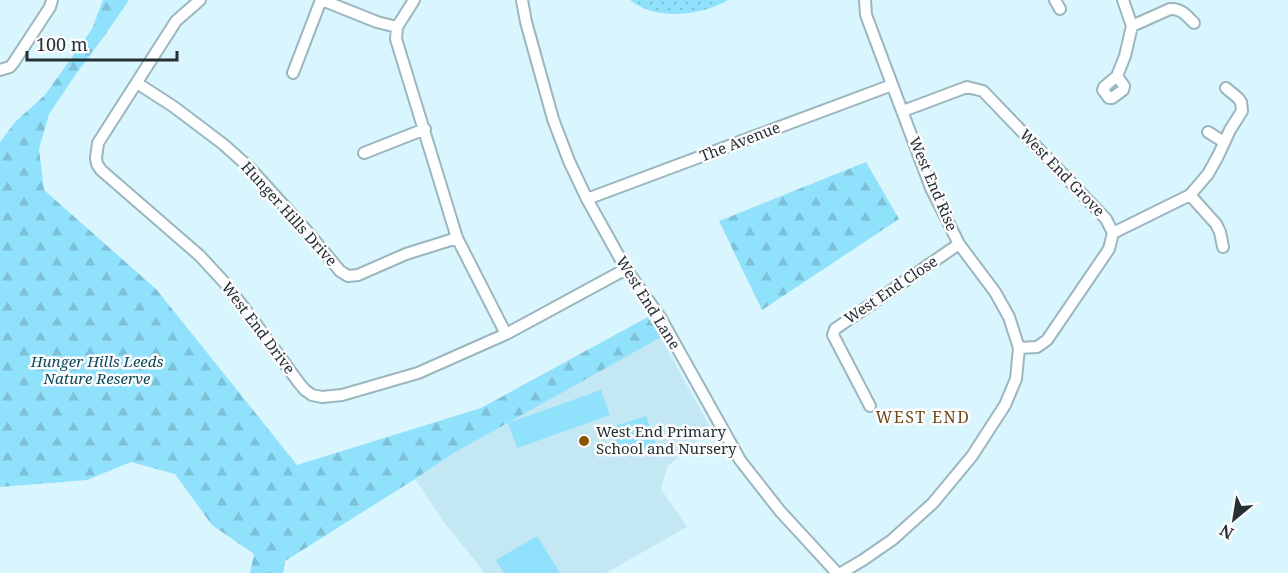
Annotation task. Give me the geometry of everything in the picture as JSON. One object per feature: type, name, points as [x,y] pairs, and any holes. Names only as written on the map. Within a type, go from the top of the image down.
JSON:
[{"type":"street","points":[[0,70],[10,67],[14,62],[50,7],[52,0]]},
{"type":"street","name":"West End Drive","points":[[200,0],[177,21],[98,143],[97,165],[200,256],[216,273],[305,390],[312,395],[322,398],[342,395],[418,373],[506,334],[626,269]]},
{"type":"street","points":[[293,73],[322,0],[377,22],[397,27]]},
{"type":"street","points":[[414,0],[397,27],[396,39],[457,238],[506,334]]},
{"type":"street","name":"West End Lane","points":[[522,0],[553,119],[587,200],[626,269],[660,317],[740,460],[780,511],[839,573]]},
{"type":"street","name":"West End Rise","points":[[839,573],[892,540],[933,503],[972,456],[1005,405],[1016,379],[1019,348],[1009,317],[995,292],[959,244],[931,188],[866,15],[865,0]]},
{"type":"street","points":[[1118,76],[1132,26],[1123,0]]},
{"type":"street","points":[[1132,26],[1175,8],[1194,23]]},
{"type":"street","name":"Hunger Hills Drive","points":[[137,82],[223,144],[250,168],[340,271],[348,276],[358,275],[406,254],[457,238]]},
{"type":"street","name":"The Avenue","points":[[587,200],[892,85]]},
{"type":"street","name":"West End Grove","points":[[903,111],[967,87],[983,91],[1106,219],[1113,233],[1109,249],[1047,340],[1037,347],[1019,348]]},
{"type":"street","points":[[1113,233],[1190,195],[1208,174],[1242,107],[1238,98],[1226,88]]},
{"type":"street","points":[[364,153],[425,129]]},
{"type":"street","points":[[1208,132],[1224,142]]},
{"type":"street","points":[[1190,195],[1216,224],[1223,247]]},
{"type":"street","name":"West End Close","points":[[870,406],[833,332],[959,244]]},
{"type":"shaded area","name":"West End Primary School and Nursery","points":[[655,327],[711,429],[667,467],[661,489],[687,527],[606,573],[485,573],[443,521],[415,479]]},
{"type":"green space","name":"Hunger Hills Leeds Nature Reserve","points":[[103,0],[129,0],[49,114],[39,149],[44,190],[156,289],[297,465],[481,408],[648,317],[661,337],[452,454],[285,561],[283,573],[250,573],[254,554],[212,525],[175,474],[131,462],[87,480],[0,487],[0,142],[15,122],[45,95],[92,29]]},
{"type":"green space","points":[[630,0],[728,0],[705,10],[678,14],[652,11]]},
{"type":"green space","points":[[866,162],[899,219],[762,310],[719,221]]},
{"type":"green space","points":[[601,390],[610,415],[517,448],[508,423]]},
{"type":"green space","points":[[646,416],[656,445],[619,457],[609,428]]},
{"type":"green space","points":[[537,536],[560,573],[504,573],[496,560]]},
{"type":"place","name":"West End Primary School and Nursery","points":[[584,441]]},
{"type":"district","name":"WEST END","points":[[923,417]]}]
